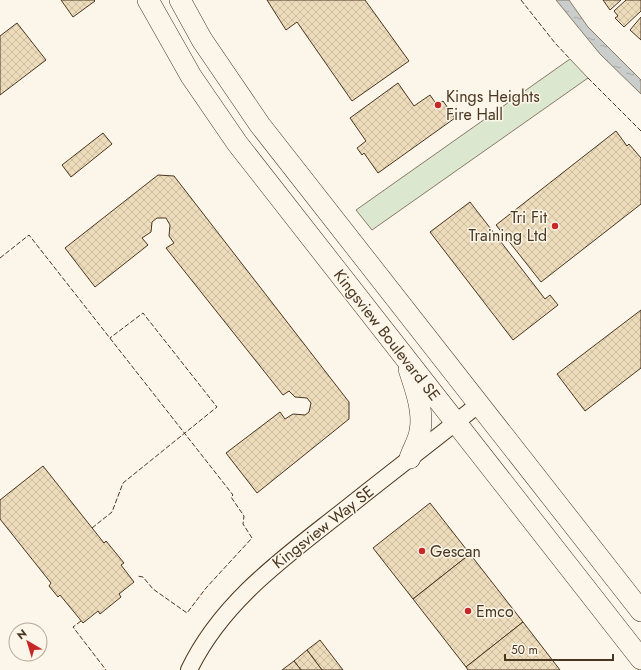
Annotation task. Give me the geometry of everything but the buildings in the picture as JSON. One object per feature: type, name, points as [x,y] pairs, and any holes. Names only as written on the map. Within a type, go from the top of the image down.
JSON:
[{"type":"main road","name":"Kingsview Boulevard SE","points":[[148,0],[191,76],[232,136],[641,659]]},
{"type":"main road","name":"Kingsview Boulevard SE","points":[[180,0],[202,40],[260,125],[641,611]]},
{"type":"main road","points":[[407,361],[417,394],[420,415],[420,431],[410,458]]},
{"type":"street","name":"Kingsview Way SE","points":[[189,670],[214,628],[239,598],[274,565],[479,404]]},
{"type":"green space","points":[[570,59],[588,78],[372,230],[356,210]]},
{"type":"water","points":[[556,0],[569,0],[588,27],[641,80],[641,94],[600,54]]},
{"type":"fence","points":[[521,0],[555,43],[570,59]]},
{"type":"fence","points":[[588,78],[641,131]]},
{"type":"fence","points":[[0,258],[29,235],[233,495],[231,497],[244,516],[243,524],[252,538],[206,588],[187,613],[153,589],[143,577],[137,576]]},
{"type":"fence","points":[[92,528],[112,512],[123,483],[217,407],[143,313],[110,338]]},
{"type":"fence","points":[[81,621],[73,627],[106,670]]},
{"type":"place","name":"Kings Heights Fire Hall","points":[[438,105]]},
{"type":"place","name":"Tri Fit Training Ltd","points":[[555,226]]},
{"type":"place","name":"Gescan","points":[[422,551]]},
{"type":"place","name":"Emco","points":[[468,611]]}]
